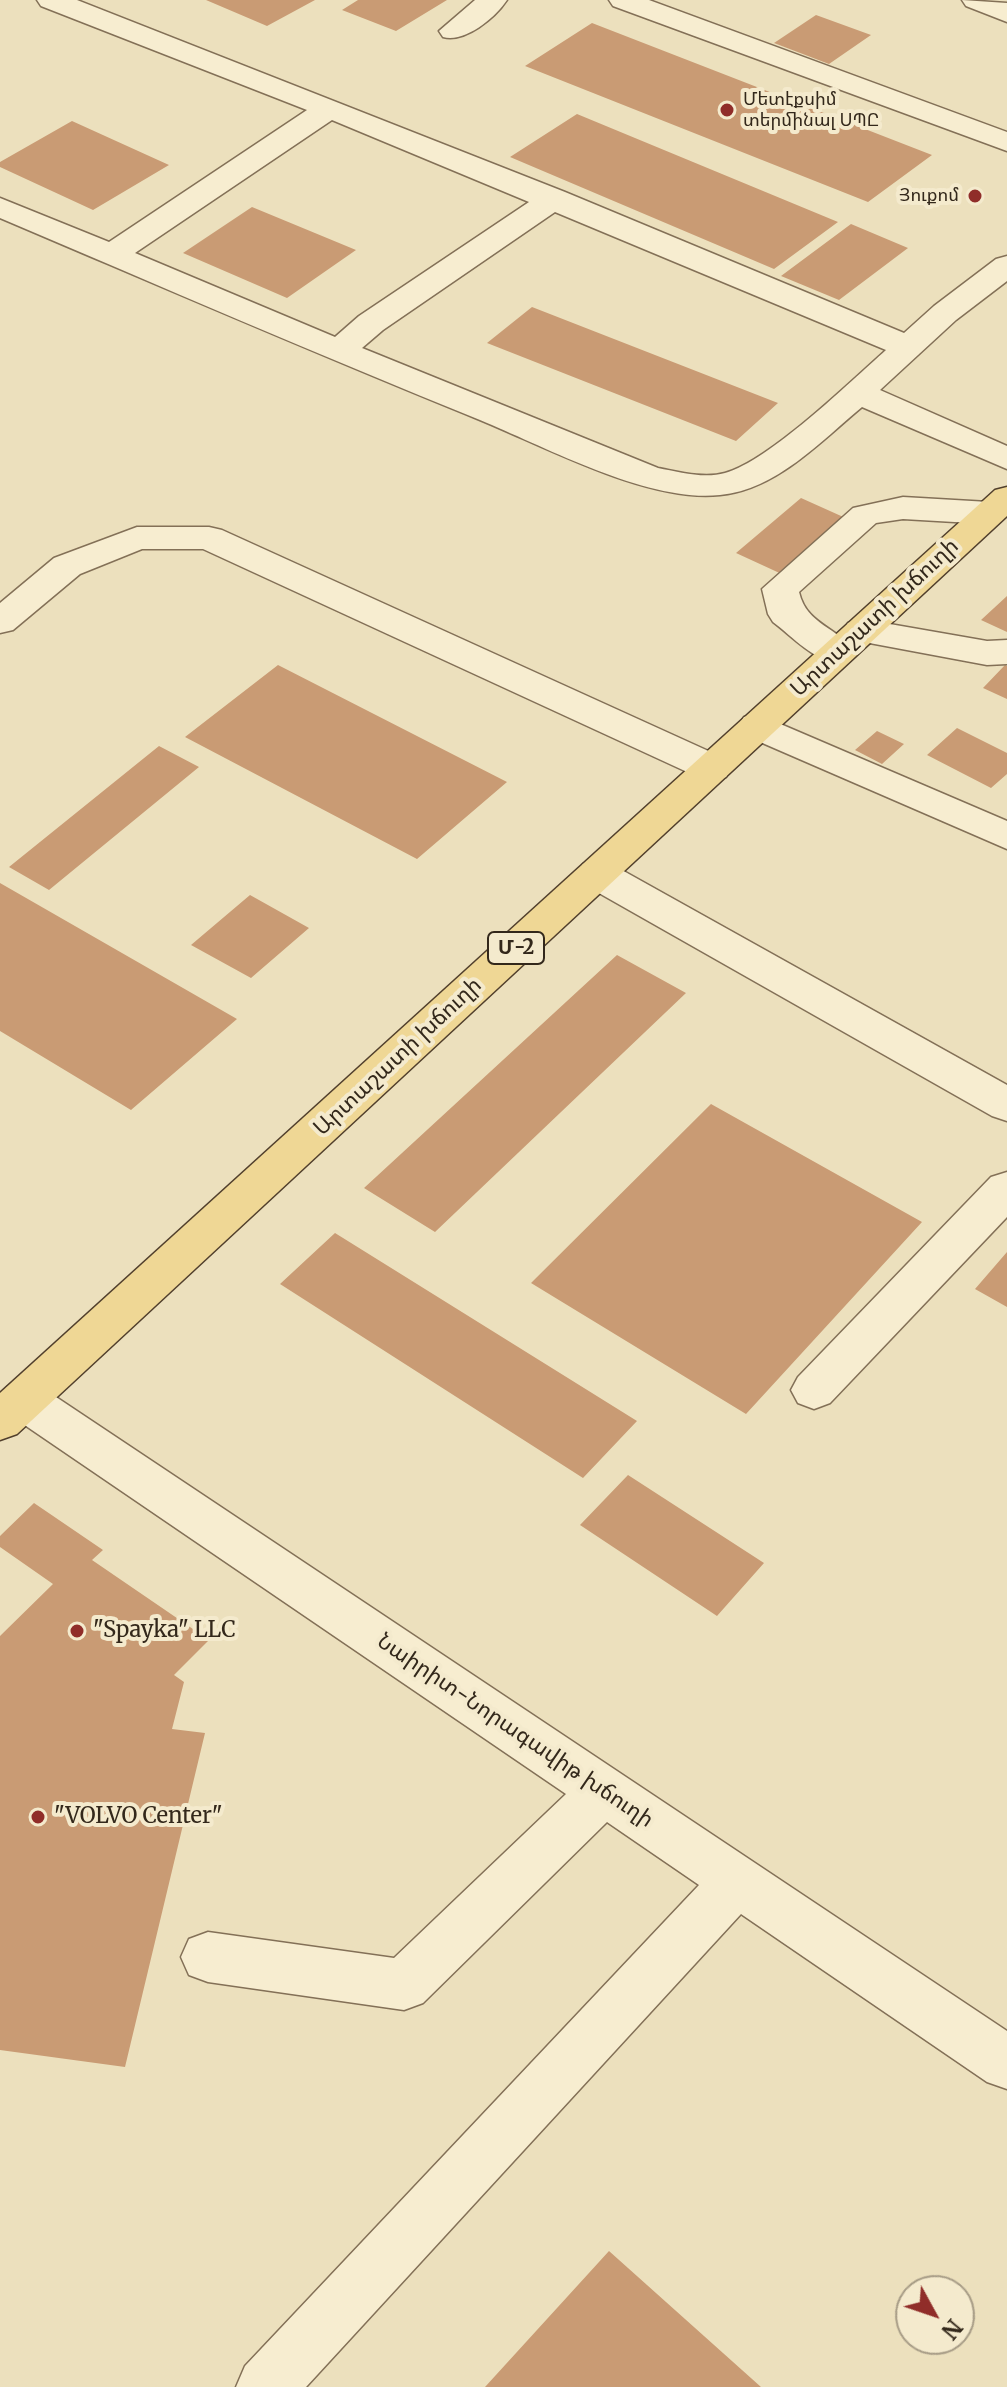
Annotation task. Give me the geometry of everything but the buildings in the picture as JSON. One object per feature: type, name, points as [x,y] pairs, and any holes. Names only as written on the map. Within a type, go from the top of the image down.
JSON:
[{"type":"main road","name":"Արտաշատի խճուղի","points":[[12,1411],[1000,505]]},
{"type":"street","points":[[51,0],[554,199],[906,346]]},
{"type":"street","points":[[453,31],[493,0]]},
{"type":"street","points":[[623,0],[1007,142]]},
{"type":"street","points":[[976,0],[1007,13]]},
{"type":"street","points":[[112,254],[329,108]]},
{"type":"street","points":[[339,351],[371,323],[554,199]]},
{"type":"street","points":[[0,207],[339,351],[649,477],[697,487],[731,484],[771,462],[858,393],[906,346],[1007,266]]},
{"type":"street","points":[[858,393],[1007,459]]},
{"type":"street","points":[[1000,505],[903,508],[865,515],[780,589],[786,614],[849,642],[1007,652]]},
{"type":"street","points":[[0,622],[67,566],[137,538],[209,538],[712,768]]},
{"type":"street","points":[[757,726],[1007,836]]},
{"type":"street","points":[[597,874],[1007,1105]]},
{"type":"street","points":[[814,1390],[1007,1189]]},
{"type":"street","name":"Նաիրիտ-Նորագավիթ խճուղի","points":[[12,1411],[604,1791],[1007,2063]]},
{"type":"street","points":[[208,1957],[404,1985],[604,1791]]},
{"type":"street","points":[[266,2387],[737,1881]]},
{"type":"place","name":"Մետէքսիմ տերմինալ ՍՊԸ","points":[[727,110]]},
{"type":"place","name":"Յուքոմ","points":[[975,196]]},
{"type":"place","name":"\"Spayka\" LLC","points":[[77,1631]]},
{"type":"place","name":"\"VOLVO Center\"","points":[[38,1817]]}]
